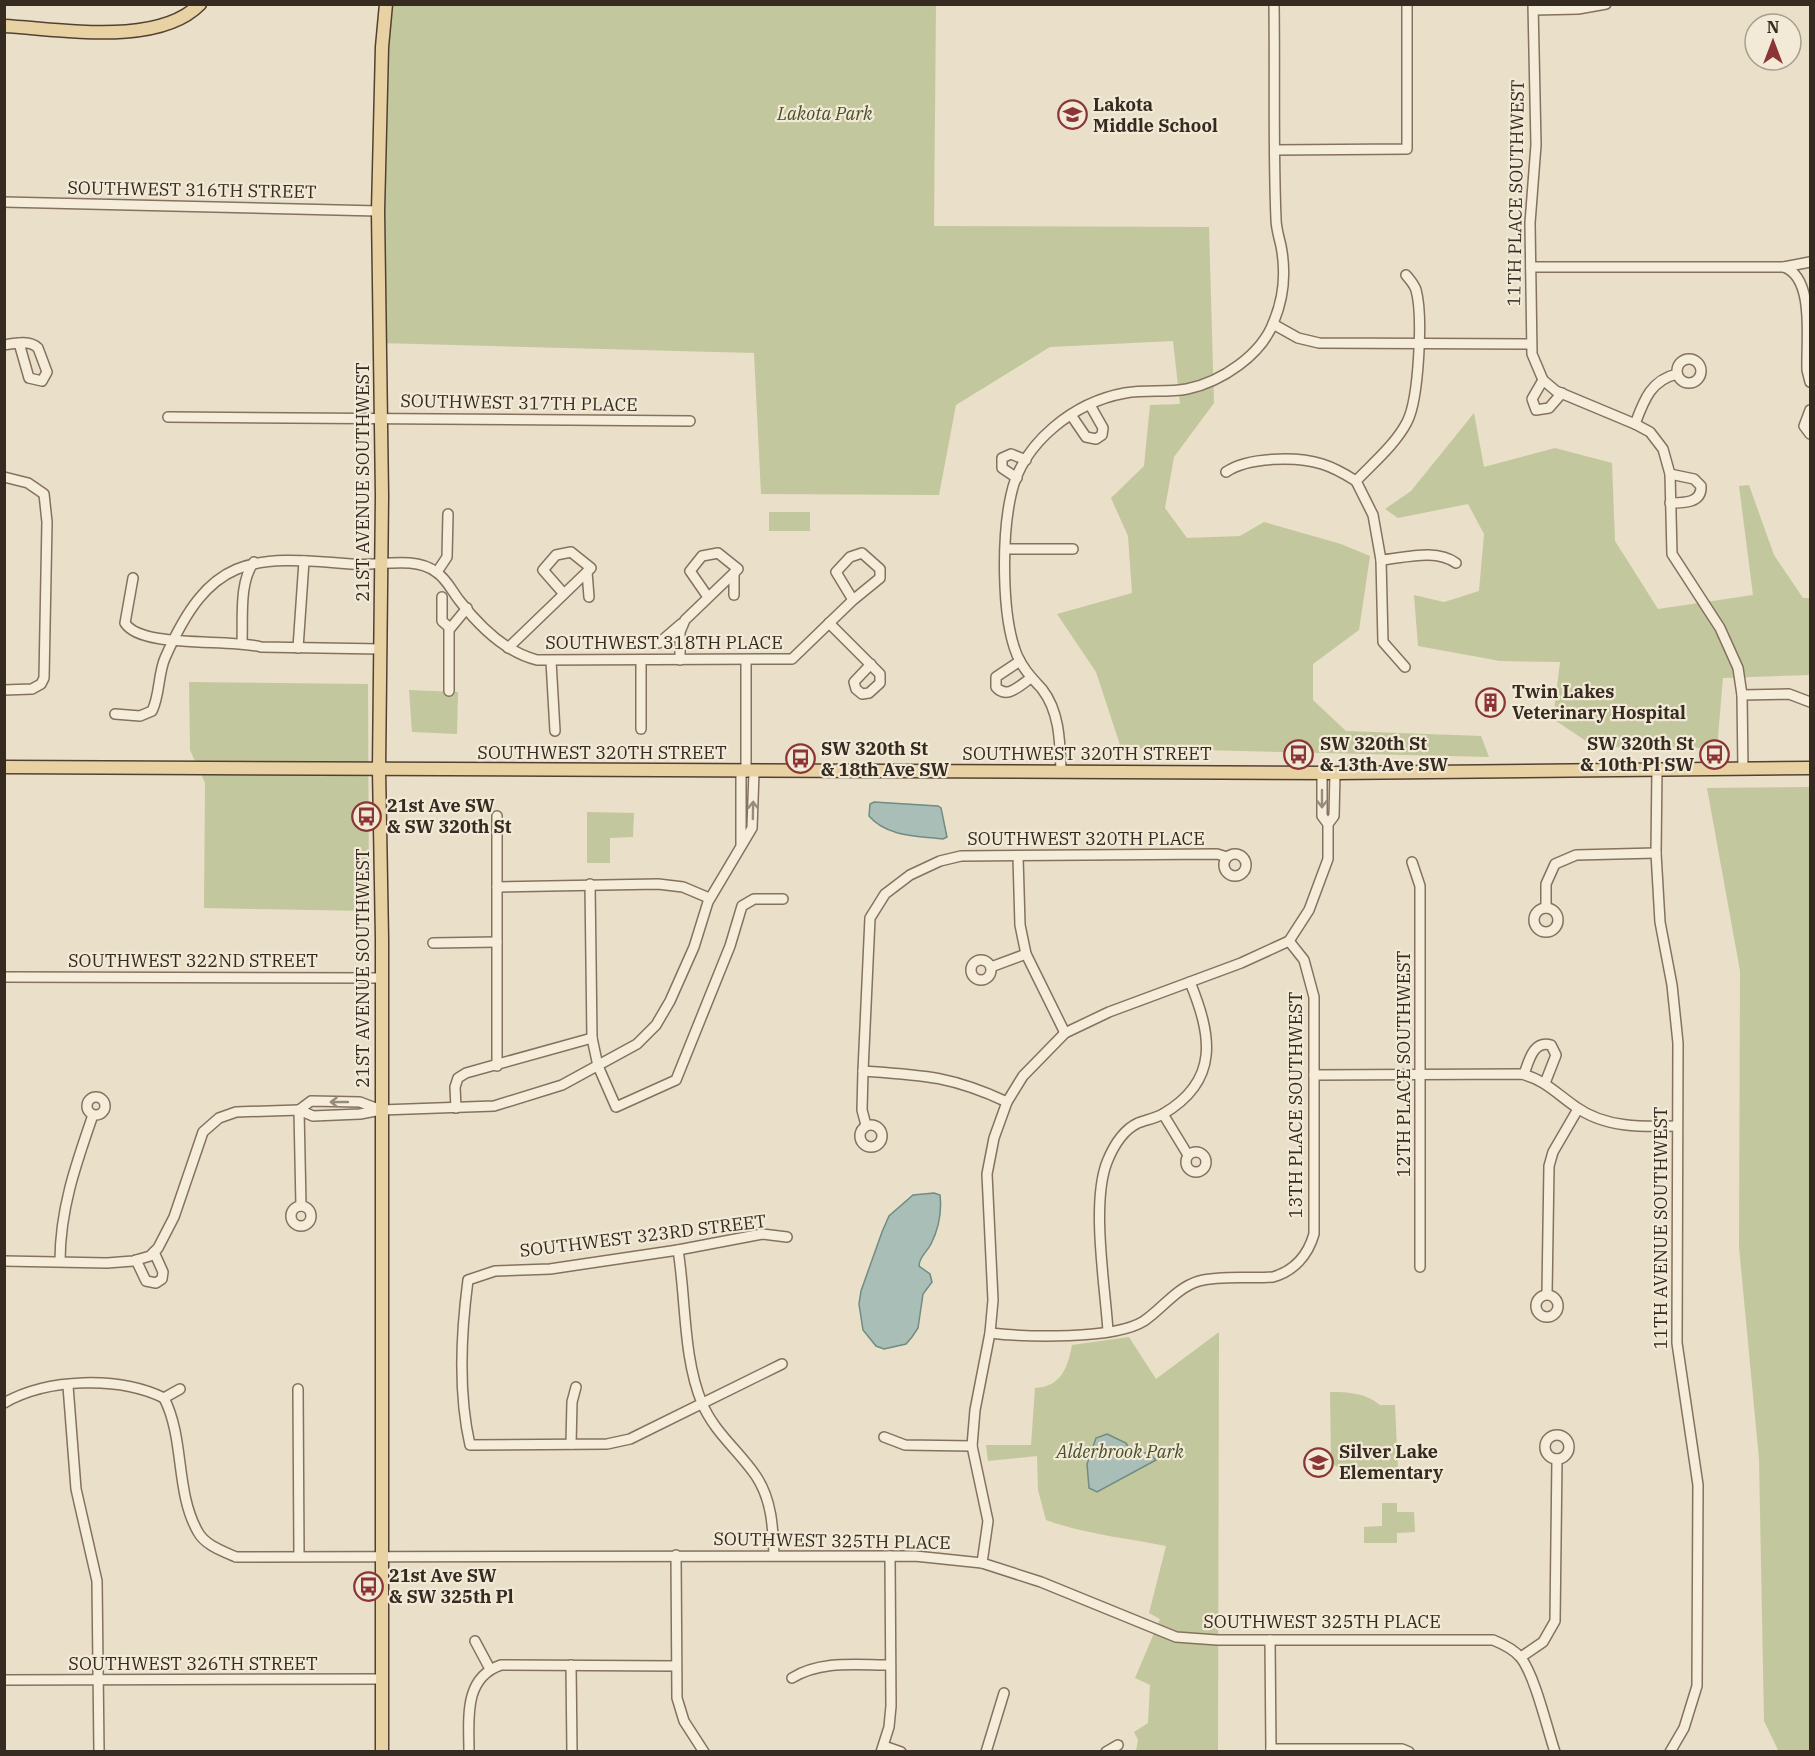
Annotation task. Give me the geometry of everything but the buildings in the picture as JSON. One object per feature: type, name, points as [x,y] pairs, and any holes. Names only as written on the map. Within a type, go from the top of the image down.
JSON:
[{"type":"main road","points":[[4,26],[136,32],[171,24],[200,4]]},
{"type":"main road","name":"21ST AVENUE SOUTHWEST","points":[[382,1752],[379,770],[381,418],[378,211],[382,47],[386,4]]},
{"type":"main road","name":"SOUTHWEST 320TH STREET","points":[[4,767],[747,772],[1335,772],[1810,768]]},
{"type":"street","points":[[1061,771],[1058,725],[1048,699],[1020,661],[1011,638],[1008,617],[1007,513],[1017,478],[1026,460],[1048,432],[1071,415],[1090,405],[1128,392],[1187,389],[1207,383],[1239,364],[1274,324],[1282,294],[1283,269],[1276,221],[1274,4]]},
{"type":"street","points":[[1275,150],[1407,149],[1407,4]]},
{"type":"street","points":[[1533,7],[1578,9],[1606,4]]},
{"type":"street","name":"11TH PLACE SOUTHWEST","points":[[1533,7],[1536,145],[1531,203],[1531,344],[1543,380]]},
{"type":"street","name":"SOUTHWEST 316TH STREET","points":[[4,202],[378,211]]},
{"type":"street","points":[[1531,267],[1784,267],[1810,262]]},
{"type":"street","points":[[1784,267],[1798,275],[1808,289],[1807,364],[1810,382]]},
{"type":"street","points":[[1356,481],[1400,433],[1411,413],[1417,387],[1417,293],[1406,275]]},
{"type":"street","points":[[1274,324],[1298,338],[1319,343],[1418,346],[1531,344]]},
{"type":"street","points":[[4,345],[19,343]]},
{"type":"street","points":[[1635,424],[1648,393],[1657,381],[1677,374]]},
{"type":"street","points":[[1562,393],[1549,408],[1536,410],[1532,399],[1543,380],[1562,393],[1635,424],[1658,439],[1664,449],[1670,474],[1672,554],[1728,644],[1737,668],[1742,695],[1743,768]]},
{"type":"street","points":[[1071,415],[1086,437],[1093,440],[1099,437],[1103,428],[1090,405]]},
{"type":"street","points":[[1810,410],[1804,426],[1810,434]]},
{"type":"street","name":"SOUTHWEST 317TH PLACE","points":[[168,417],[690,421]]},
{"type":"street","points":[[1017,478],[1002,468],[1002,459],[1011,454],[1026,460]]},
{"type":"street","points":[[1226,472],[1254,461],[1307,461],[1329,466],[1356,481],[1373,514],[1381,560],[1383,642],[1405,667]]},
{"type":"street","points":[[1670,474],[1694,479],[1701,486],[1697,499],[1687,503],[1671,503]]},
{"type":"street","points":[[4,477],[28,483],[44,494],[47,514],[45,667],[41,684],[32,689],[4,690]]},
{"type":"street","points":[[115,714],[140,716],[152,711],[161,670],[193,604],[236,567],[254,562],[304,561],[417,565],[437,572],[447,558],[448,514]]},
{"type":"street","points":[[1006,549],[1074,549]]},
{"type":"street","points":[[508,648],[591,568],[575,553],[565,552],[556,555],[543,571],[564,594]]},
{"type":"street","points":[[659,643],[738,569],[722,554],[712,553],[702,556],[690,572],[708,597]]},
{"type":"street","name":"SOUTHWEST 318TH PLACE","points":[[437,572],[467,608],[508,648],[523,657],[551,661],[792,659],[882,575],[879,569],[862,553],[850,557],[836,572],[848,588],[853,600]]},
{"type":"street","points":[[1381,560],[1432,555],[1449,558],[1456,563]]},
{"type":"street","points":[[298,648],[304,561]]},
{"type":"street","points":[[242,642],[245,586],[248,570],[254,562]]},
{"type":"street","points":[[587,572],[589,597]]},
{"type":"street","points":[[734,573],[734,595]]},
{"type":"street","points":[[133,578],[124,615],[129,629],[173,642],[242,642],[261,647],[381,649]]},
{"type":"street","points":[[442,597],[442,621],[450,627]]},
{"type":"street","points":[[449,691],[450,627],[467,608]]},
{"type":"street","points":[[680,660],[680,632],[685,620]]},
{"type":"street","points":[[829,623],[871,664]]},
{"type":"street","points":[[641,660],[641,729]]},
{"type":"street","points":[[4,1261],[107,1263],[136,1260],[152,1254],[174,1217],[203,1132],[219,1118],[236,1112],[299,1110],[313,1116],[360,1114],[381,1110],[494,1106],[562,1085],[637,1044],[656,1025],[670,1001],[694,947],[709,898],[753,820],[747,772],[746,660]]},
{"type":"street","points":[[551,661],[555,731]]},
{"type":"street","points":[[1020,661],[996,677],[996,687],[1001,692],[1008,693],[1031,678]]},
{"type":"street","points":[[1742,695],[1789,694],[1810,702]]},
{"type":"street","name":"11TH AVENUE SOUTHWEST","points":[[1657,770],[1656,853],[1660,922],[1672,985],[1678,1043],[1676,1322],[1680,1366],[1698,1485],[1696,1699],[1684,1728],[1670,1752]]},
{"type":"street","points":[[1322,772],[1322,816],[1328,824]]},
{"type":"street","points":[[982,1563],[988,1521],[972,1446],[975,1410],[990,1333],[993,1300],[987,1174],[994,1138],[1007,1102],[1023,1076],[1065,1033],[1109,1012],[1190,982],[1289,941],[1309,910],[1328,859],[1328,824],[1334,816],[1335,772]]},
{"type":"street","points":[[497,816],[497,1066]]},
{"type":"street","points":[[1546,908],[1546,884],[1555,864],[1576,855],[1656,853]]},
{"type":"street","name":"SOUTHWEST 320TH PLACE","points":[[862,1071],[868,927],[873,911],[885,894],[922,868],[961,856],[1217,855],[1227,857]]},
{"type":"street","points":[[1018,856],[1020,925],[1026,954],[1065,1033]]},
{"type":"street","name":"12TH PLACE SOUTHWEST","points":[[1412,862],[1420,886],[1422,1074],[1420,1267]]},
{"type":"street","points":[[497,886],[590,884],[675,886],[709,898]]},
{"type":"street","points":[[590,884],[592,1038],[598,1065],[616,1107],[676,1080],[730,946],[742,906],[754,899],[783,899]]},
{"type":"street","name":"13TH PLACE SOUTHWEST","points":[[1108,1331],[1127,1329],[1143,1322],[1173,1296],[1199,1281],[1273,1276],[1291,1268],[1310,1247],[1314,1234],[1313,988],[1304,960],[1289,941]]},
{"type":"street","points":[[434,942],[497,942]]},
{"type":"street","points":[[991,967],[1026,954]]},
{"type":"street","name":"SOUTHWEST 322ND STREET","points":[[4,977],[381,978]]},
{"type":"street","points":[[990,1333],[1035,1337],[1108,1331],[1100,1212],[1103,1173],[1114,1147],[1122,1136],[1135,1124],[1162,1114],[1183,1099],[1200,1077],[1207,1056],[1204,1017],[1190,982]]},
{"type":"street","points":[[456,1108],[455,1087],[458,1078],[466,1073],[592,1038]]},
{"type":"street","points":[[1524,1074],[1536,1047],[1543,1043],[1551,1045],[1556,1055],[1545,1083]]},
{"type":"street","points":[[866,1125],[862,1110],[862,1071],[944,1078],[971,1085],[1007,1102]]},
{"type":"street","points":[[1314,1075],[1524,1074],[1545,1083],[1578,1109],[1617,1124],[1648,1127],[1677,1126]]},
{"type":"street","points":[[299,1110],[311,1101],[360,1102],[381,1110]]},
{"type":"street","points":[[1547,1294],[1550,1166],[1553,1152],[1578,1109]]},
{"type":"street","points":[[299,1110],[301,1206]]},
{"type":"street","points":[[1162,1114],[1188,1155]]},
{"type":"street","points":[[60,1261],[60,1229],[65,1201],[93,1115]]},
{"type":"street","name":"SOUTHWEST 323RD STREET","points":[[571,1444],[470,1445],[465,1424],[464,1380],[464,1325],[468,1280],[495,1271],[550,1269],[678,1250],[762,1234],[787,1237]]},
{"type":"street","points":[[678,1250],[685,1297],[690,1362],[703,1405],[718,1430],[757,1478],[766,1496],[771,1515],[774,1555]]},
{"type":"street","points":[[136,1260],[143,1278],[149,1283],[156,1283],[162,1279],[164,1272],[152,1254]]},
{"type":"street","points":[[576,1387],[572,1402],[571,1444],[607,1444],[630,1439],[703,1405],[782,1364]]},
{"type":"street","points":[[4,1403],[44,1388],[68,1386],[114,1385],[135,1388],[164,1398],[180,1389]]},
{"type":"street","points":[[68,1386],[74,1476],[97,1581],[99,1752]]},
{"type":"street","points":[[298,1389],[299,1556]]},
{"type":"street","name":"SOUTHWEST 325TH PLACE","points":[[164,1398],[170,1416],[190,1511],[198,1534],[216,1549],[236,1557],[676,1555],[930,1557],[982,1563],[1041,1582],[1176,1637],[1217,1640],[1478,1639],[1500,1643],[1521,1657]]},
{"type":"street","points":[[884,1437],[905,1445],[972,1446]]},
{"type":"street","points":[[1555,1752],[1529,1672],[1521,1657],[1543,1642],[1555,1621],[1557,1459]]},
{"type":"street","points":[[676,1555],[677,1698],[684,1721],[704,1752]]},
{"type":"street","points":[[890,1556],[891,1706],[883,1749],[901,1752]]},
{"type":"street","points":[[1270,1640],[1271,1750],[1402,1749],[1409,1752]]},
{"type":"street","points":[[475,1641],[490,1669]]},
{"type":"street","points":[[469,1752],[470,1699],[481,1675],[490,1669],[501,1665],[675,1666]]},
{"type":"street","points":[[571,1665],[572,1752]]},
{"type":"street","points":[[792,1677],[804,1670],[828,1665],[889,1665]]},
{"type":"street","name":"SOUTHWEST 326TH STREET","points":[[4,1680],[381,1679]]},
{"type":"street","points":[[986,1752],[1004,1693]]},
{"type":"street","points":[[1106,1752],[1118,1745]]},
{"type":"green space","name":"Lakota Park","points":[[386,5],[936,5],[934,226],[1209,227],[1214,403],[1174,457],[1165,508],[1187,538],[1240,536],[1264,522],[1341,544],[1370,556],[1359,630],[1313,664],[1313,700],[1346,731],[1481,736],[1489,757],[1121,748],[1096,672],[1057,614],[1132,593],[1128,536],[1111,498],[1144,466],[1150,405],[1180,404],[1173,341],[1050,347],[956,405],[939,495],[761,494],[754,353],[380,343]]},
{"type":"green space","points":[[1474,413],[1484,467],[1555,448],[1612,463],[1615,541],[1658,609],[1753,595],[1739,486],[1749,485],[1774,555],[1803,598],[1810,598],[1810,675],[1723,678],[1717,748],[1595,747],[1553,719],[1560,662],[1500,661],[1418,646],[1414,595],[1444,602],[1479,591],[1484,534],[1468,504],[1398,518],[1385,509],[1411,491]]},
{"type":"green space","points":[[769,512],[810,512],[810,531],[769,531]]},
{"type":"green space","points":[[189,682],[368,684],[369,911],[204,908],[205,783],[190,750]]},
{"type":"green space","points":[[409,690],[458,692],[457,734],[412,732]]},
{"type":"green space","points":[[1810,787],[1810,1751],[1779,1752],[1764,1721],[1759,1459],[1739,1247],[1740,971],[1707,788]]},
{"type":"green space","points":[[587,812],[634,813],[633,837],[610,838],[610,863],[587,863]]},
{"type":"green space","name":"Alderbrook Park","points":[[1219,1332],[1218,1751],[1136,1751],[1138,1740],[1134,1732],[1148,1723],[1150,1685],[1135,1678],[1160,1619],[1149,1613],[1166,1546],[1090,1532],[1046,1520],[1038,1490],[1037,1456],[988,1461],[986,1445],[1031,1445],[1035,1388],[1044,1387],[1057,1380],[1068,1361],[1072,1345],[1129,1337],[1156,1379]]},
{"type":"green space","points":[[1330,1392],[1356,1394],[1380,1405],[1395,1405],[1398,1469],[1337,1467],[1331,1462]]},
{"type":"green space","points":[[1382,1503],[1397,1503],[1397,1512],[1414,1512],[1415,1532],[1397,1533],[1397,1543],[1364,1543],[1364,1527],[1382,1526]]},
{"type":"water","points":[[874,802],[938,806],[941,808],[947,837],[943,839],[913,836],[885,828],[869,816],[870,804]]},
{"type":"water","points":[[934,1193],[940,1195],[941,1208],[934,1238],[919,1263],[919,1266],[930,1274],[932,1282],[923,1294],[918,1328],[906,1344],[884,1349],[876,1346],[863,1330],[859,1304],[861,1291],[889,1216],[913,1195]]},
{"type":"water","points":[[1107,1434],[1126,1443],[1132,1453],[1139,1455],[1148,1452],[1156,1460],[1097,1492],[1089,1488],[1087,1464],[1096,1438]]},
{"type":"place","name":"Lakota Middle School","points":[[1072,115]]},
{"type":"place","name":"Twin Lakes Veterinary Hospital","points":[[1491,702]]},
{"type":"place","name":"SW 320th St & 13th Ave SW","points":[[1299,754]]},
{"type":"place","name":"SW 320th St & 10th Pl SW","points":[[1715,754]]},
{"type":"place","name":"SW 320th St & 18th Ave SW","points":[[800,759]]},
{"type":"place","name":"21st Ave SW & SW 320th St","points":[[366,816]]},
{"type":"place","name":"Silver Lake Elementary","points":[[1318,1462]]},
{"type":"place","name":"21st Ave SW & SW 325th Pl","points":[[368,1586]]}]
